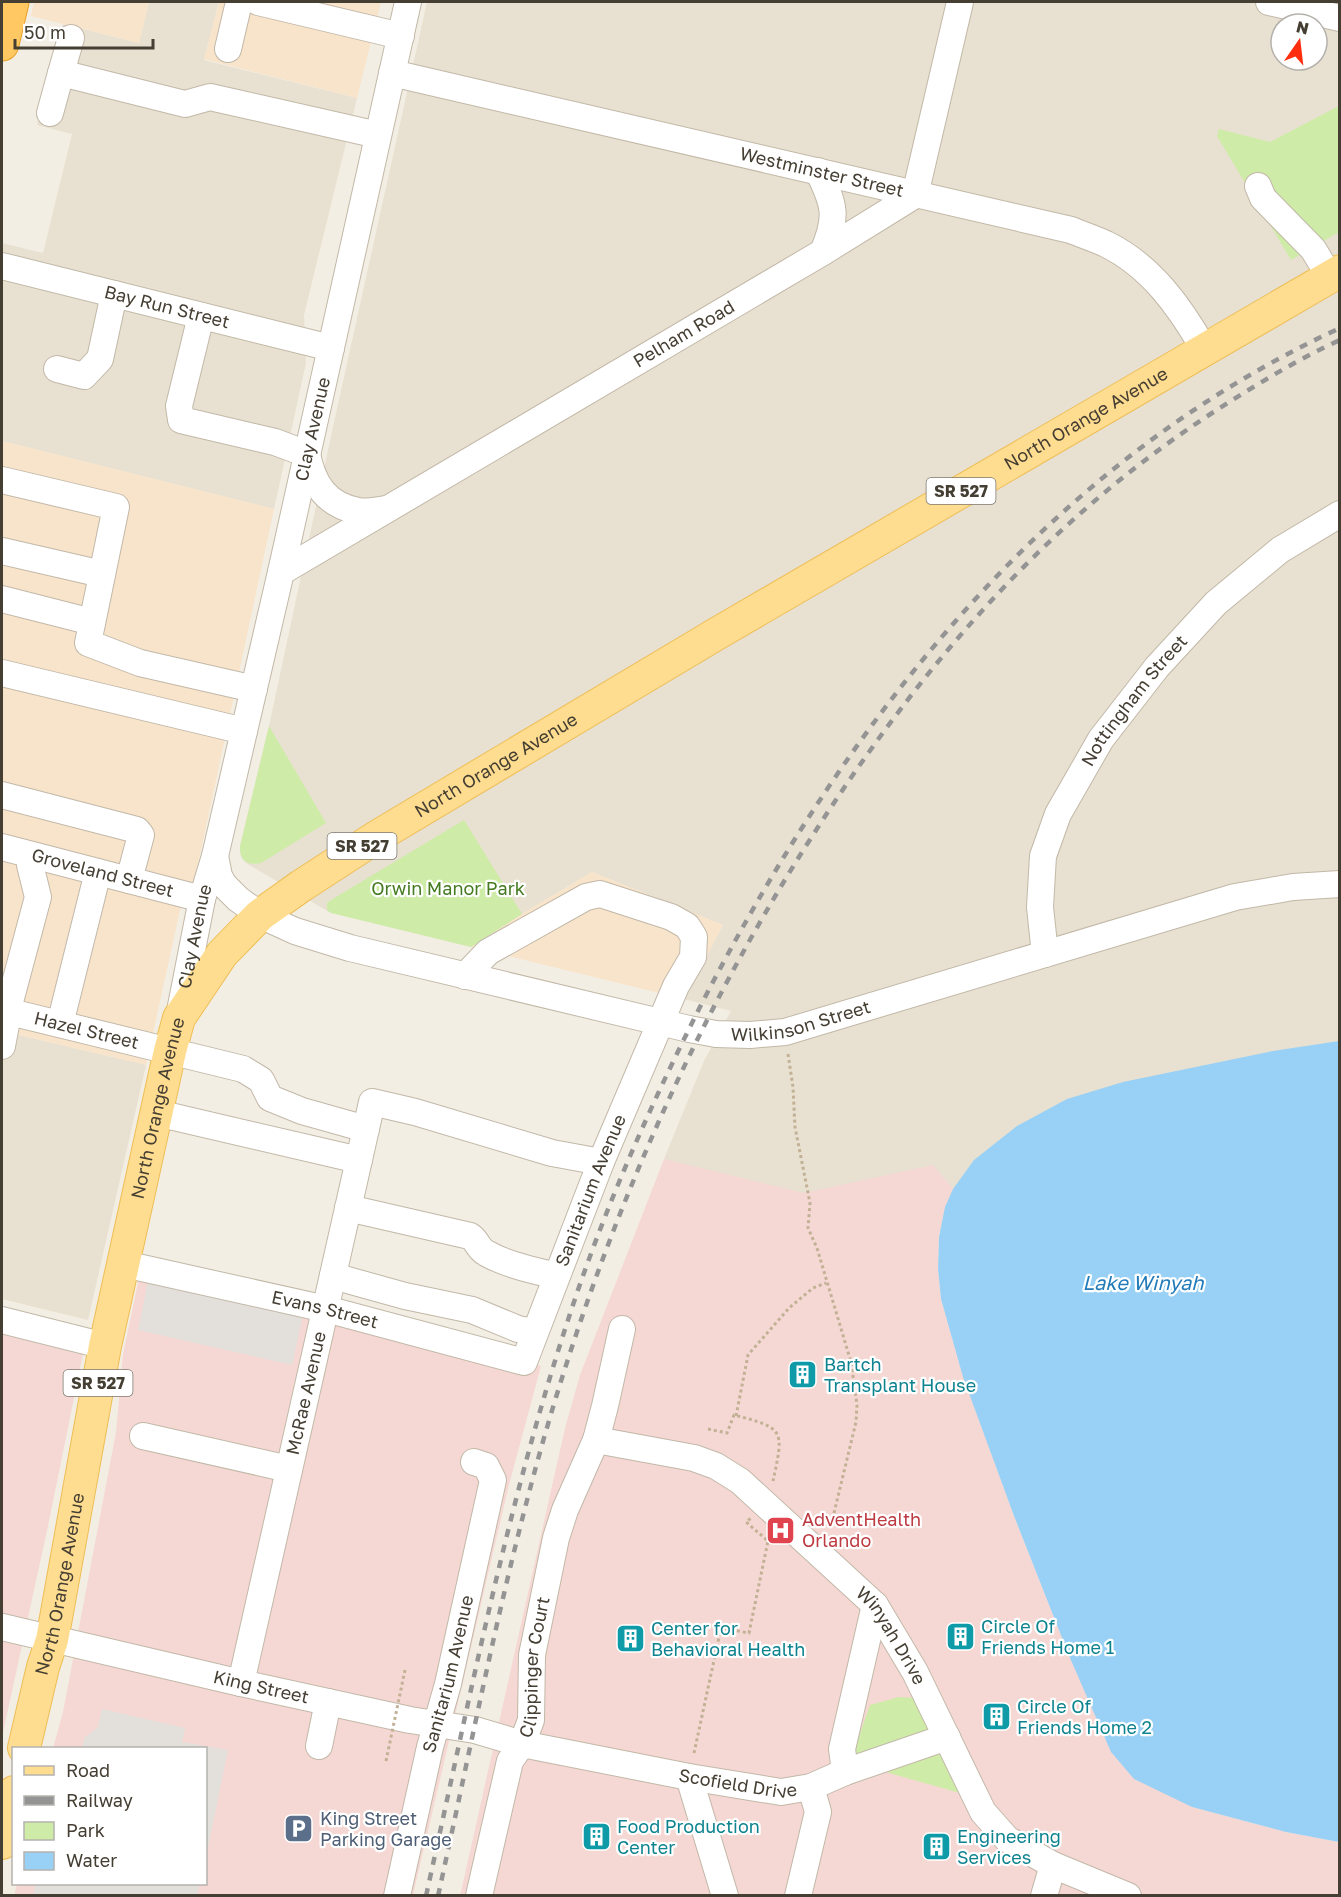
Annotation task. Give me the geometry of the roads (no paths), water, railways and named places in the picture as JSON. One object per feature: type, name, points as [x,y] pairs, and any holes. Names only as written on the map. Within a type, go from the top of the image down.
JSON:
[{"type":"highway","points":[[2,44],[12,2]]},
{"type":"main road","name":"North Orange Avenue","points":[[24,1747],[43,1667],[52,1640],[105,1346],[170,1051],[179,1018],[222,954],[260,915],[388,830],[708,639],[1335,274]]},
{"type":"main road","points":[[2,1843],[12,1800]]},
{"type":"street","points":[[228,49],[239,2]]},
{"type":"street","points":[[258,2],[400,36]]},
{"type":"street","name":"Clay Avenue","points":[[179,1018],[202,899],[216,856],[408,2]]},
{"type":"street","points":[[915,195],[960,2]]},
{"type":"street","points":[[1269,2],[1340,18]]},
{"type":"street","points":[[50,113],[71,38]]},
{"type":"street","points":[[61,73],[185,104],[210,97],[378,135]]},
{"type":"street","name":"Westminster Street","points":[[392,73],[1071,230],[1108,245],[1145,270],[1171,297],[1204,350]]},
{"type":"street","points":[[818,171],[828,191],[834,211],[831,232],[823,252]]},
{"type":"street","points":[[1258,186],[1263,198],[1335,274]]},
{"type":"street","name":"Pelham Road","points":[[281,572],[823,252],[915,195]]},
{"type":"street","name":"Bay Run Street","points":[[2,266],[331,348]]},
{"type":"street","points":[[57,369],[84,376],[100,359],[114,294]]},
{"type":"street","points":[[201,316],[179,406],[181,420],[274,442],[307,454],[311,474],[318,486],[339,505],[360,512],[387,509]]},
{"type":"street","points":[[2,480],[116,507],[88,643],[140,663],[254,689]]},
{"type":"street","name":"Nottingham Street","points":[[1045,954],[1040,907],[1043,856],[1058,814],[1101,739],[1157,667],[1216,603],[1280,550],[1340,514]]},
{"type":"street","points":[[2,550],[102,574]]},
{"type":"street","points":[[2,599],[92,622]]},
{"type":"street","points":[[2,673],[244,731]]},
{"type":"street","points":[[2,795],[137,830],[141,835],[129,880]]},
{"type":"street","name":"Groveland Street","points":[[2,847],[202,899]]},
{"type":"street","points":[[2,1046],[5,1011],[11,998],[38,897],[30,865],[31,855]]},
{"type":"street","name":"Clay Avenue","points":[[216,856],[219,876],[224,885],[260,915]]},
{"type":"street","points":[[60,1024],[98,872]]},
{"type":"street","name":"Wilkinson Street","points":[[260,915],[295,931],[350,948],[660,1023],[716,1034],[750,1035],[785,1032],[1235,897],[1293,887],[1340,884]]},
{"type":"street","name":"Sanitarium Avenue","points":[[465,976],[488,952],[586,897],[600,894],[671,917],[687,926],[694,938],[693,957],[676,986],[601,1162],[524,1362]]},
{"type":"street","name":"Hazel Street","points":[[5,1011],[243,1069],[261,1080],[270,1098],[302,1111],[366,1129]]},
{"type":"street","name":"McRae Avenue","points":[[241,1683],[372,1102],[415,1112],[531,1148],[601,1162]]},
{"type":"street","points":[[157,1113],[359,1160]]},
{"type":"street","points":[[348,1208],[470,1236],[484,1252],[556,1276]]},
{"type":"street","name":"Evans Street","points":[[124,1264],[326,1309],[524,1362]]},
{"type":"street","points":[[333,1276],[405,1296],[472,1310],[518,1329],[534,1332]]},
{"type":"street","points":[[2,1320],[105,1346]]},
{"type":"street","name":"Clippinger Court","points":[[479,1896],[510,1761],[522,1744],[531,1720],[532,1654],[556,1538],[565,1510],[596,1440],[622,1329]]},
{"type":"street","points":[[144,1436],[290,1469]]},
{"type":"street","name":"Winyah Drive","points":[[596,1440],[694,1458],[717,1466],[740,1481],[875,1605],[915,1672],[983,1812],[1007,1839],[1053,1865],[1128,1896]]},
{"type":"street","name":"Sanitarium Avenue","points":[[398,1896],[493,1480],[486,1466],[474,1462]]},
{"type":"street","points":[[845,1772],[842,1749],[875,1605]]},
{"type":"street","name":"King Street","points":[[2,1626],[52,1640],[241,1683],[410,1720],[475,1730],[522,1744]]},
{"type":"street","points":[[319,1746],[328,1702]]},
{"type":"street","name":"Scofield Drive","points":[[522,1744],[691,1765],[781,1792],[811,1787],[845,1772],[946,1737]]},
{"type":"street","points":[[691,1765],[725,1896]]},
{"type":"street","points":[[798,1896],[818,1812],[811,1787]]},
{"type":"street","points":[[1044,1896],[1053,1865]]},
{"type":"water","name":"Lake Winyah","points":[[1340,1041],[1339,1842],[1286,1832],[1192,1807],[1134,1779],[1111,1752],[1070,1658],[1014,1516],[963,1377],[941,1299],[938,1269],[939,1237],[945,1207],[953,1189],[974,1160],[1017,1126],[1067,1099],[1123,1082],[1273,1051]]},
{"type":"railway","points":[[426,1896],[490,1604],[527,1460],[569,1317],[597,1237],[647,1118],[702,1003],[759,898],[822,797],[890,701],[965,611],[1047,527],[1136,451],[1234,385],[1340,328]]},
{"type":"railway","points":[[438,1896],[507,1580],[539,1456],[580,1322],[605,1252],[662,1113],[694,1046],[765,913],[845,786],[889,725],[983,610],[1034,556],[1089,506],[1147,459],[1209,415],[1257,385],[1340,340]]},
{"type":"place","name":"Bartch Transplant House","points":[[803,1375]]},
{"type":"place","name":"AdventHealth Orlando","points":[[781,1530]]},
{"type":"place","name":"Circle Of Friends Home 1","points":[[960,1637]]},
{"type":"place","name":"Center for Behavioral Health","points":[[630,1639]]},
{"type":"place","name":"Circle Of Friends Home 2","points":[[996,1717]]},
{"type":"place","name":"King Street Parking Garage","points":[[299,1829]]},
{"type":"place","name":"Food Production Center","points":[[596,1837]]},
{"type":"place","name":"Engineering Services","points":[[936,1847]]},
{"type":"park label","name":"Orwin Manor Park","points":[[448,889]]}]
